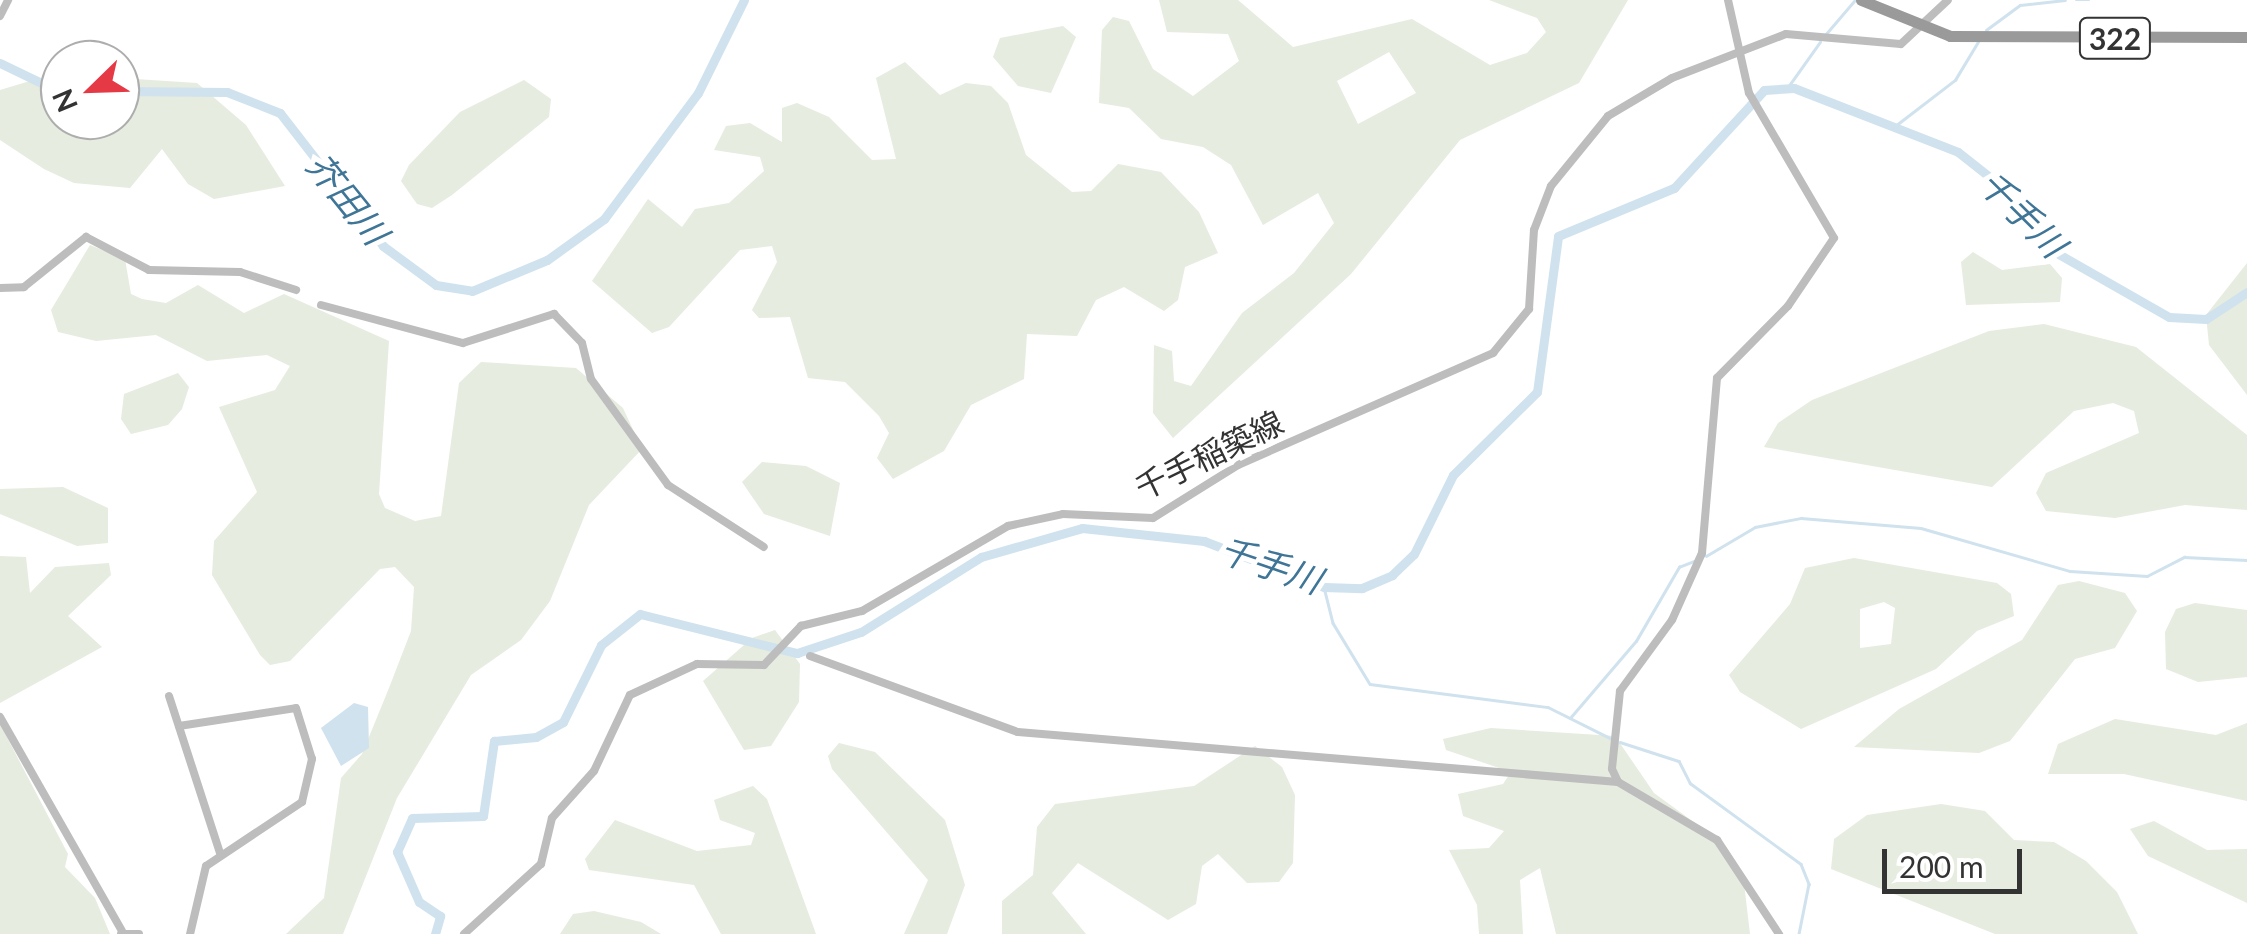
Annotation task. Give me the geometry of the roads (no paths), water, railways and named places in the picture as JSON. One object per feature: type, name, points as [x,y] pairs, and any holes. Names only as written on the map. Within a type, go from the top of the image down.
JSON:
[{"type":"highway","name":"322","points":[[1861,0],[1920,29],[1978,38],[2247,38]]},
{"type":"main road","points":[[0,16],[8,0]]},
{"type":"main road","points":[[1618,782],[1620,691],[1672,620],[1702,554],[1717,378],[1788,306],[1834,238],[1748,93],[1742,50],[1728,0]]},
{"type":"main road","name":"千手稲築線","points":[[464,934],[540,864],[552,818],[594,771],[630,695],[697,664],[755,668],[776,655],[802,626],[862,611],[1008,526],[1063,514],[1153,518],[1238,465],[1493,353],[1525,321],[1537,217],[1588,136],[1651,87],[1742,50],[1800,33],[1834,44],[1902,44],[1948,0]]},
{"type":"main road","points":[[0,288],[24,287],[86,237],[149,270],[240,272],[296,290]]},
{"type":"main road","points":[[321,304],[463,343],[554,314],[582,343],[592,379],[668,486],[764,547]]},
{"type":"main road","points":[[810,656],[1018,732],[1618,782],[1717,840],[1779,934]]},
{"type":"main road","points":[[169,696],[220,853]]},
{"type":"main road","points":[[179,726],[296,708],[309,745],[313,778],[302,802],[220,853],[202,873],[190,934]]},
{"type":"main road","points":[[0,717],[122,932],[139,934]]},
{"type":"water","points":[[354,703],[368,707],[369,748],[341,766],[321,728]]},
{"type":"waterway","name":"芥田川","points":[[140,91],[227,92],[280,113],[383,246],[436,285],[472,291],[547,260],[604,219],[698,93],[744,0]]},
{"type":"waterway","points":[[1825,35],[1855,0]]},
{"type":"waterway","points":[[1986,30],[2020,5],[2065,0]]},
{"type":"waterway","points":[[2076,0],[2089,0]]},
{"type":"waterway","points":[[1895,126],[1955,80],[1979,40]]},
{"type":"waterway","points":[[1788,87],[1820,42]]},
{"type":"waterway","name":"芥田川","points":[[0,63],[40,82]]},
{"type":"waterway","name":"千手川","points":[[435,934],[440,916],[419,902],[397,852],[412,818],[483,816],[494,741],[536,737],[563,722],[601,645],[640,614],[797,653],[861,632],[981,557],[1082,528],[1204,541],[1324,587],[1362,588],[1392,575],[1414,554],[1453,475],[1537,392],[1558,236],[1674,188],[1764,90],[1794,88],[1958,152],[1996,182],[2048,248],[2169,317],[2206,319],[2247,292]]},
{"type":"waterway","points":[[1706,556],[1755,527],[1801,518],[1921,528],[2070,571],[2147,576],[2184,557],[2247,560]]},
{"type":"waterway","points":[[1570,718],[1636,641],[1679,567],[1694,561]]},
{"type":"waterway","points":[[1324,587],[1333,623],[1370,684],[1548,707],[1612,739]]},
{"type":"waterway","points":[[1620,742],[1679,761],[1690,783],[1801,864],[1809,884],[1799,934]]}]
